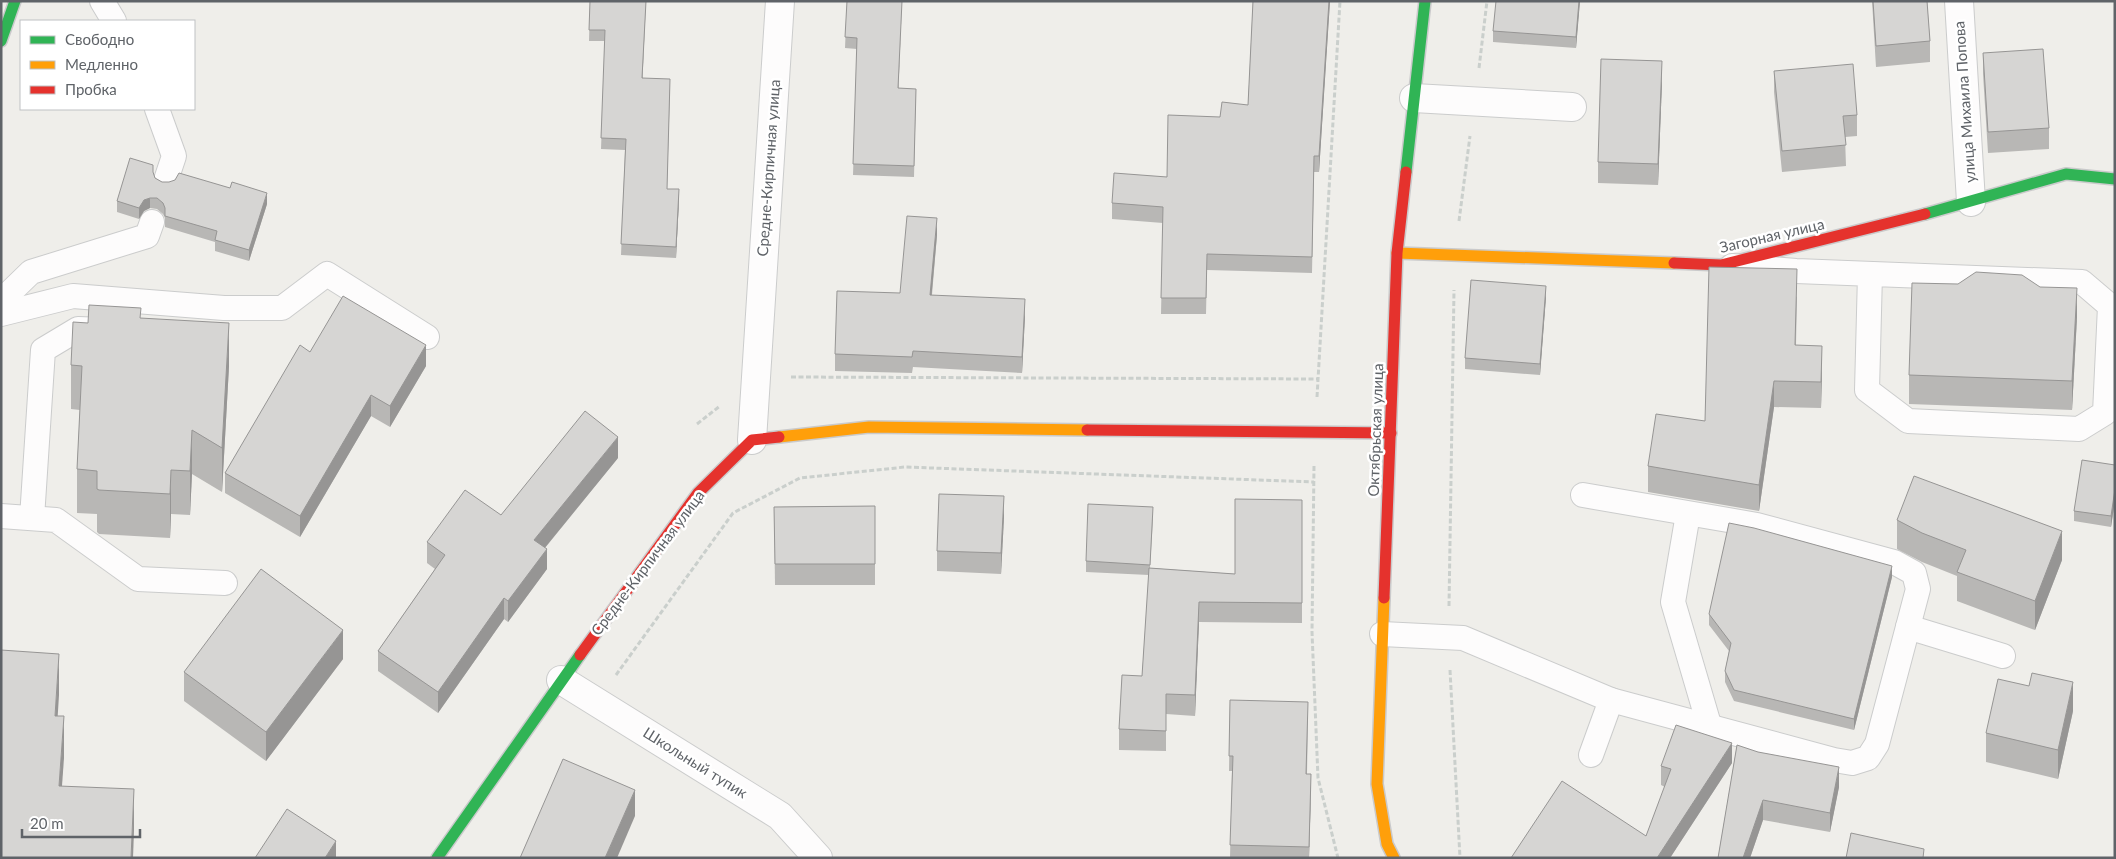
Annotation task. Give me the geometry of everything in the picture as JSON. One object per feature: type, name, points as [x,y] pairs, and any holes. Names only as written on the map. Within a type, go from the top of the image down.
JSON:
[{"type":"street","points":[[1,41],[15,1]]},
{"type":"street","name":"Средне-Кирпичная улица","points":[[437,858],[562,680],[698,493],[752,440],[780,1]]},
{"type":"street","name":"Октябрьская улица","points":[[1394,858],[1387,844],[1377,784],[1382,634],[1392,433],[1397,253],[1425,1]]},
{"type":"street","name":"улица Михаила Попова","points":[[1959,1],[1971,202]]},
{"type":"street","points":[[1414,98],[1572,106]]},
{"type":"street","name":"Загорная улица","points":[[1397,253],[1720,265],[1971,202],[2066,174],[2115,179]]},
{"type":"street","points":[[752,440],[869,428],[1392,433]]},
{"type":"street","name":"Школьный тупик","points":[[562,680],[780,816],[818,858]]},
{"type":"lane","points":[[102,1],[113,20]]},
{"type":"lane","points":[[156,110],[174,156],[166,180]]},
{"type":"lane","points":[[1,301],[31,272],[147,236],[152,222]]},
{"type":"lane","points":[[1720,265],[1796,271],[2082,282],[2110,306],[2105,413],[2079,428],[1908,421],[1866,390],[1870,274]]},
{"type":"lane","points":[[1,314],[73,296],[224,308],[282,308],[327,274],[426,337]]},
{"type":"lane","points":[[32,518],[43,350],[78,329],[128,330]]},
{"type":"lane","points":[[1382,634],[1463,638],[1611,700],[1834,760],[1852,762],[1868,758],[1877,744],[1918,589],[1914,573],[1894,562],[1757,524],[1583,495]]},
{"type":"lane","points":[[1688,514],[1673,602],[1710,728]]},
{"type":"lane","points":[[1,516],[56,520],[138,579],[225,583]]},
{"type":"lane","points":[[1908,627],[2002,656]]},
{"type":"lane","points":[[1591,755],[1611,700]]},
{"type":"path","points":[[1338,858],[1318,778],[1312,632],[1314,432],[1340,1]]},
{"type":"path","points":[[1454,287],[1448,638],[1460,858]]},
{"type":"path","points":[[815,377],[1318,379]]},
{"type":"path","points":[[597,702],[733,513],[800,478],[905,467],[1314,482]]},
{"type":"building","points":[[590,1],[646,1],[642,78],[670,79],[667,189],[679,189],[676,247],[621,244],[626,139],[601,138],[605,30],[589,30]]},
{"type":"building","points":[[847,1],[902,1],[898,88],[916,89],[914,166],[853,164],[857,38],[845,37]]},
{"type":"building","points":[[1253,1],[1329,1],[1319,156],[1314,156],[1312,257],[1207,254],[1206,298],[1161,298],[1163,207],[1112,203],[1114,173],[1167,177],[1168,115],[1220,117],[1222,102],[1248,105]]},
{"type":"building","points":[[1496,1],[1579,1],[1576,37],[1493,31]]},
{"type":"building","points":[[1873,1],[1927,1],[1930,41],[1876,46]]},
{"type":"building","points":[[2043,49],[2049,128],[1988,132],[1983,53]]},
{"type":"building","points":[[1601,59],[1662,61],[1658,164],[1598,162]]},
{"type":"building","points":[[1853,64],[1857,115],[1843,116],[1846,145],[1782,151],[1774,71]]},
{"type":"building","points":[[130,158],[153,165],[155,178],[162,182],[175,180],[179,173],[230,188],[232,182],[267,193],[249,250],[215,240],[217,231],[165,216],[163,203],[157,198],[144,200],[139,208],[117,201]]},
{"type":"building","points":[[907,216],[937,218],[930,295],[1025,299],[1022,357],[913,351],[912,357],[835,354],[837,291],[900,293]]},
{"type":"building","points":[[1709,267],[1797,269],[1795,345],[1822,346],[1821,382],[1774,381],[1759,485],[1648,466],[1656,414],[1705,421]]},
{"type":"building","points":[[1976,272],[2022,275],[2040,287],[2077,288],[2072,381],[1909,375],[1912,283],[1958,284]]},
{"type":"building","points":[[1471,280],[1546,286],[1540,364],[1465,358]]},
{"type":"building","points":[[343,296],[426,345],[390,406],[371,395],[300,516],[225,473],[300,345],[310,352]]},
{"type":"building","points":[[89,305],[141,308],[140,318],[229,323],[222,448],[192,430],[190,471],[171,470],[170,494],[99,490],[97,489],[97,471],[77,469],[82,366],[71,365],[73,322],[88,323]]},
{"type":"building","points":[[585,411],[618,437],[534,540],[547,549],[508,601],[504,598],[438,692],[378,651],[445,555],[427,542],[465,490],[501,515]]},
{"type":"building","points":[[2082,460],[2115,465],[2115,489],[2111,516],[2074,511]]},
{"type":"building","points":[[1914,476],[2062,531],[2035,601],[1957,572],[1966,550],[1922,533],[1897,520]]},
{"type":"building","points":[[939,494],[1004,496],[1001,553],[937,551]]},
{"type":"building","points":[[1235,499],[1302,500],[1302,603],[1199,602],[1195,695],[1166,694],[1166,731],[1119,729],[1122,675],[1142,676],[1149,568],[1235,574]]},
{"type":"building","points":[[1088,504],[1153,507],[1150,565],[1086,561]]},
{"type":"building","points":[[875,506],[875,564],[775,564],[774,507]]},
{"type":"building","points":[[1729,523],[1754,528],[1892,566],[1854,719],[1734,690],[1725,671],[1731,643],[1709,614]]},
{"type":"building","points":[[261,569],[343,630],[266,732],[184,672]]},
{"type":"building","points":[[1,650],[59,654],[55,716],[64,716],[59,786],[134,789],[131,858],[1,858]]},
{"type":"building","points":[[2032,673],[2073,682],[2058,750],[1986,733],[1998,679],[2029,686]]},
{"type":"building","points":[[1230,700],[1308,702],[1306,774],[1311,774],[1309,847],[1230,845],[1233,756],[1229,756]]},
{"type":"building","points":[[1676,725],[1732,743],[1657,858],[1511,858],[1562,781],[1646,836],[1671,769],[1661,766]]},
{"type":"building","points":[[1737,745],[1758,752],[1839,767],[1830,813],[1763,800],[1743,858],[1718,858]]},
{"type":"building","points":[[563,759],[635,790],[605,858],[520,858]]},
{"type":"building","points":[[287,809],[336,841],[325,858],[255,858]]},
{"type":"building","points":[[1851,833],[1924,849],[1923,858],[1846,858]]},
{"type":"traffic: fast","points":[[1,41],[15,1]]},
{"type":"traffic: fast","points":[[1406,172],[1425,1]]},
{"type":"traffic: fast","points":[[1925,214],[2066,174],[2115,179]]},
{"type":"traffic: fast","points":[[437,858],[580,655]]},
{"type":"traffic: slow","points":[[1397,253],[1674,263]]},
{"type":"traffic: slow","points":[[779,437],[869,427],[1087,430]]},
{"type":"traffic: slow","points":[[1384,598],[1377,784],[1387,844],[1394,858]]},
{"type":"traffic: jam","points":[[1384,598],[1397,253],[1406,172]]},
{"type":"traffic: jam","points":[[1674,263],[1721,265],[1925,214]]},
{"type":"traffic: jam","points":[[1087,430],[1391,433]]},
{"type":"traffic: jam","points":[[580,655],[698,493],[752,440],[779,437]]}]
